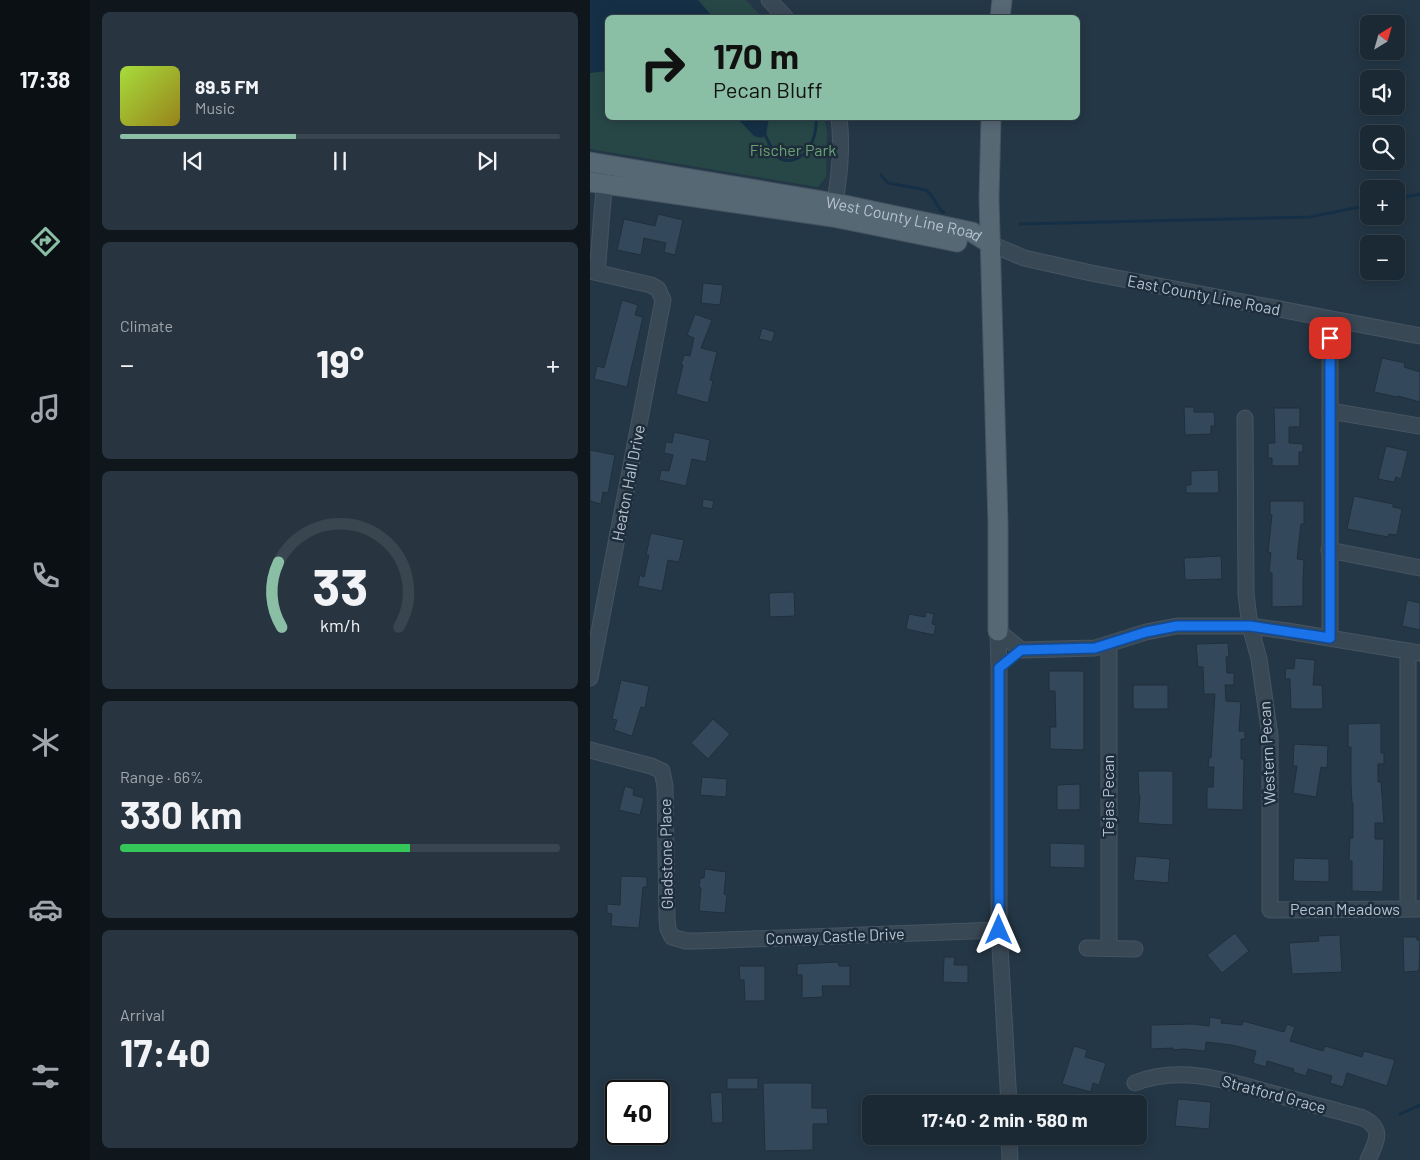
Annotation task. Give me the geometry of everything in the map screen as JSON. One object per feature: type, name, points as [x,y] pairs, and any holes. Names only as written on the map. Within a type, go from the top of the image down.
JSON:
[{"type":"main road","points":[[1000,15],[1002,0]]},
{"type":"main road","points":[[991,120],[990,181],[998,524],[998,631]]},
{"type":"main road","name":"West County Line Road","points":[[599,164],[834,210],[972,232],[991,244]]},
{"type":"main road","name":"West County Line Road","points":[[597,183],[834,210]]},
{"type":"street","points":[[769,0],[783,15]]},
{"type":"street","points":[[834,210],[842,142],[839,120]]},
{"type":"street","points":[[594,271],[600,246],[601,210],[597,183],[599,164]]},
{"type":"street","name":"East County Line Road","points":[[991,244],[1024,258],[1091,273],[1420,336]]},
{"type":"street","name":"Heaton Hall Drive","points":[[590,678],[663,300],[658,289],[646,283],[594,271]]},
{"type":"street","points":[[1330,319],[1330,638]]},
{"type":"street","points":[[1330,411],[1420,426]]},
{"type":"street","name":"Western Pecan","points":[[1245,418],[1246,594],[1250,626],[1259,659],[1270,736],[1270,910]]},
{"type":"street","points":[[1329,550],[1420,568]]},
{"type":"street","points":[[999,668],[1021,650],[1095,648],[1146,632],[1177,626],[1250,626],[1414,652],[1414,909]]},
{"type":"street","points":[[998,631],[1021,650]]},
{"type":"street","points":[[998,631],[999,930],[1008,1095]]},
{"type":"street","name":"Tejas Pecan","points":[[1109,645],[1109,947]]},
{"type":"street","name":"Gladstone Place","points":[[590,750],[651,766],[662,771],[665,786],[667,919],[668,929],[672,937]]},
{"type":"street","name":"Pecan Meadows","points":[[1270,910],[1414,909]]},
{"type":"street","name":"Conway Castle Drive","points":[[672,937],[686,941],[698,941],[999,930]]},
{"type":"street","points":[[1087,948],[1134,949]]},
{"type":"street","name":"Stratford Grace","points":[[1135,1083],[1155,1076],[1168,1075],[1216,1078],[1363,1118],[1375,1128],[1378,1137],[1368,1160]]},
{"type":"street","points":[[1009,1145],[1010,1160]]},
{"type":"green space","name":"Fischer Park","points":[[590,0],[746,0],[760,15],[605,15],[605,120],[824,120],[827,131],[826,177],[818,187],[590,149]]},
{"type":"water","points":[[590,0],[698,0],[711,15],[605,15],[605,71],[590,73]]},
{"type":"water","points":[[739,120],[769,120],[766,135],[761,138],[754,136]]},
{"type":"building","points":[[658,214],[683,220],[675,255],[664,252],[666,243],[644,238],[641,255],[617,250],[624,219],[655,226]]},
{"type":"building","points":[[703,283],[723,285],[720,305],[701,303]]},
{"type":"building","points":[[622,300],[638,305],[635,315],[643,317],[627,387],[594,379],[597,366],[604,368]]},
{"type":"building","points":[[695,314],[712,320],[701,348],[717,352],[710,380],[713,381],[708,403],[676,394],[684,355],[690,356],[694,338],[687,335]]},
{"type":"building","points":[[762,328],[775,332],[772,342],[759,339]]},
{"type":"building","points":[[1382,358],[1405,363],[1404,367],[1420,372],[1420,402],[1374,392]]},
{"type":"building","points":[[1184,407],[1194,407],[1194,412],[1214,412],[1215,426],[1211,426],[1211,434],[1185,435]]},
{"type":"building","points":[[1274,408],[1300,408],[1300,427],[1289,427],[1289,443],[1303,444],[1303,452],[1299,452],[1299,466],[1272,466],[1272,458],[1268,458],[1268,443],[1275,443]]},
{"type":"building","points":[[674,432],[710,440],[706,462],[692,459],[686,486],[659,480],[661,470],[669,471],[673,455],[664,453],[666,442],[672,443]]},
{"type":"building","points":[[1386,446],[1408,451],[1401,479],[1396,477],[1394,482],[1378,479]]},
{"type":"building","points":[[590,450],[615,455],[608,493],[603,492],[601,504],[590,501]]},
{"type":"building","points":[[1218,470],[1219,493],[1186,493],[1186,485],[1191,485],[1191,471]]},
{"type":"building","points":[[1354,496],[1393,504],[1393,507],[1402,509],[1397,535],[1389,534],[1388,537],[1347,529]]},
{"type":"building","points":[[703,499],[714,501],[712,509],[702,507]]},
{"type":"building","points":[[1270,501],[1304,501],[1304,524],[1301,524],[1297,559],[1304,560],[1303,606],[1272,607],[1272,573],[1269,572],[1271,553],[1268,552],[1272,515],[1270,515]]},
{"type":"building","points":[[651,533],[684,540],[679,562],[668,560],[662,591],[638,586],[640,575],[644,577]]},
{"type":"building","points":[[1221,556],[1222,579],[1185,580],[1184,558]]},
{"type":"building","points":[[794,592],[795,616],[770,617],[769,593]]},
{"type":"building","points":[[1407,600],[1420,603],[1420,630],[1402,626]]},
{"type":"building","points":[[926,612],[934,614],[932,624],[936,625],[934,635],[906,629],[909,614],[925,617]]},
{"type":"building","points":[[1228,643],[1229,656],[1226,657],[1227,673],[1234,673],[1234,685],[1225,685],[1226,701],[1241,702],[1239,731],[1245,731],[1245,739],[1241,739],[1241,759],[1244,759],[1243,810],[1207,809],[1207,787],[1213,787],[1214,767],[1208,767],[1209,757],[1211,758],[1215,694],[1204,694],[1203,667],[1198,667],[1196,644]]},
{"type":"building","points":[[1295,658],[1315,660],[1313,685],[1322,685],[1323,709],[1291,709],[1290,679],[1285,679],[1286,668],[1294,669]]},
{"type":"building","points":[[1049,671],[1084,671],[1084,750],[1050,749],[1050,727],[1056,727],[1055,691],[1049,691]]},
{"type":"building","points":[[621,680],[649,686],[645,708],[641,707],[632,736],[614,730],[617,720],[612,719]]},
{"type":"building","points":[[1133,685],[1168,685],[1168,709],[1133,709]]},
{"type":"building","points":[[713,719],[730,734],[708,759],[691,743]]},
{"type":"building","points":[[1381,723],[1381,753],[1384,753],[1384,764],[1378,764],[1378,782],[1381,782],[1384,823],[1375,823],[1375,839],[1384,839],[1383,892],[1352,891],[1352,861],[1349,861],[1350,838],[1353,838],[1353,803],[1351,747],[1348,747],[1348,724]]},
{"type":"building","points":[[1294,744],[1328,746],[1327,768],[1321,767],[1316,797],[1293,793],[1297,766],[1293,766]]},
{"type":"building","points":[[1138,771],[1173,771],[1173,825],[1138,823],[1140,796]]},
{"type":"building","points":[[702,777],[727,779],[726,797],[700,795]]},
{"type":"building","points":[[1080,784],[1080,810],[1057,810],[1057,785]]},
{"type":"building","points":[[625,786],[634,789],[633,795],[644,798],[640,815],[619,810]]},
{"type":"building","points":[[1050,843],[1085,844],[1085,868],[1050,867]]},
{"type":"building","points":[[1136,856],[1170,859],[1168,883],[1133,880]]},
{"type":"building","points":[[1294,858],[1329,859],[1329,882],[1293,881]]},
{"type":"building","points":[[705,869],[726,872],[724,894],[727,895],[725,913],[699,911],[700,878],[704,878]]},
{"type":"building","points":[[621,876],[647,877],[647,887],[643,887],[639,928],[611,926],[612,914],[607,913],[607,904],[620,905]]},
{"type":"building","points":[[1235,933],[1249,951],[1222,973],[1207,955]]},
{"type":"building","points":[[1340,935],[1342,972],[1292,974],[1289,943],[1319,941],[1318,936]]},
{"type":"building","points":[[1403,937],[1417,937],[1417,940],[1420,940],[1419,971],[1404,972]]},
{"type":"building","points":[[944,957],[955,957],[954,965],[968,965],[968,983],[943,982]]},
{"type":"building","points":[[838,962],[839,966],[850,966],[850,986],[822,986],[823,997],[802,998],[802,975],[797,975],[797,964]]},
{"type":"building","points":[[739,966],[765,966],[765,1001],[745,1001],[744,980],[740,980]]},
{"type":"building","points":[[1210,1017],[1222,1019],[1221,1023],[1242,1025],[1243,1021],[1284,1032],[1287,1024],[1295,1027],[1290,1041],[1323,1051],[1325,1046],[1362,1057],[1364,1051],[1395,1060],[1387,1086],[1347,1073],[1343,1087],[1330,1083],[1332,1076],[1308,1069],[1306,1076],[1293,1072],[1294,1069],[1267,1061],[1266,1067],[1253,1063],[1256,1051],[1232,1045],[1206,1042],[1205,1051],[1173,1050],[1173,1048],[1151,1049],[1151,1025],[1193,1024],[1209,1026]]},
{"type":"building","points":[[1074,1046],[1087,1050],[1085,1057],[1106,1063],[1099,1085],[1093,1083],[1091,1092],[1062,1084]]},
{"type":"building","points":[[727,1078],[758,1078],[758,1089],[727,1089]]},
{"type":"building","points":[[763,1083],[812,1083],[812,1108],[827,1108],[828,1124],[813,1124],[813,1150],[765,1151]]},
{"type":"building","points":[[722,1092],[723,1123],[712,1123],[710,1093]]},
{"type":"building","points":[[1178,1099],[1211,1102],[1209,1129],[1175,1126]]},
{"type":"waterway","points":[[764,133],[778,157],[785,160],[793,160],[804,154],[812,143],[816,120]]},
{"type":"waterway","points":[[881,175],[888,183],[926,190],[941,211],[944,212]]},
{"type":"waterway","points":[[1405,197],[1420,194]]},
{"type":"waterway","points":[[1020,224],[1310,217],[1360,207]]},
{"type":"waterway","points":[[1400,1114],[1420,1105]]},
{"type":"route","points":[[999,930],[999,668],[1021,650],[1095,648],[1146,632],[1177,626],[1250,626],[1330,638],[1330,338]]}]
